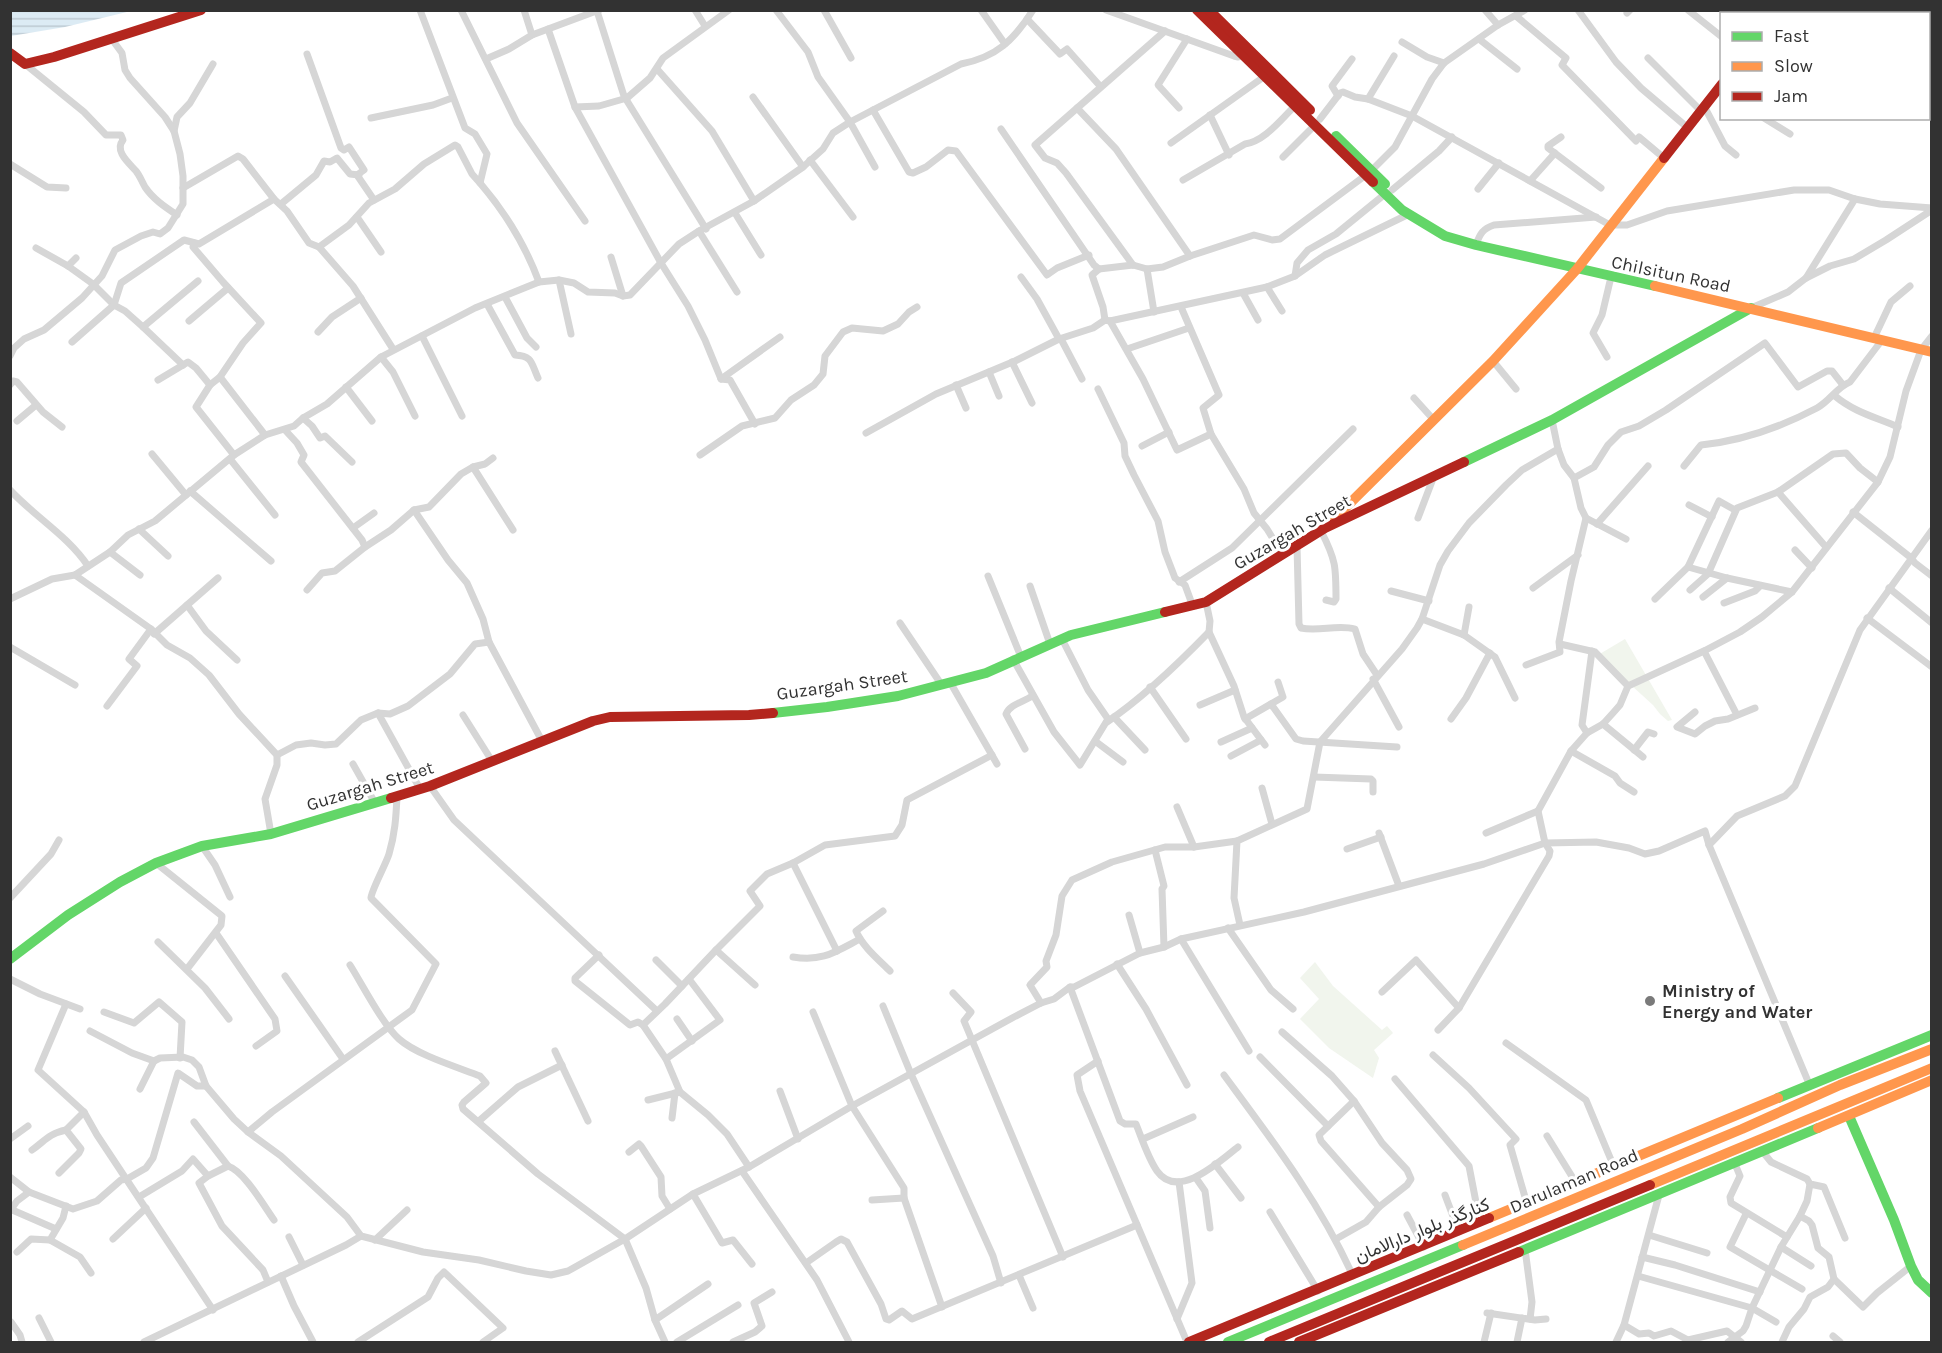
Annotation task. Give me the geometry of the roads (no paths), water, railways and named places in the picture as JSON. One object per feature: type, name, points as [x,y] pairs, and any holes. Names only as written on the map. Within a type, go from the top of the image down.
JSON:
[{"type":"street","points":[[26,64],[201,10]]},
{"type":"street","points":[[420,10],[465,128],[475,134],[487,154],[480,183]]},
{"type":"street","points":[[461,10],[517,123],[585,222]]},
{"type":"street","points":[[524,10],[532,35]]},
{"type":"street","points":[[695,10],[705,27]]},
{"type":"street","points":[[575,107],[599,106],[627,98],[643,86],[663,58],[729,10]]},
{"type":"street","points":[[776,10],[808,52],[818,77],[850,122],[875,167]]},
{"type":"street","points":[[824,10],[851,58]]},
{"type":"street","points":[[981,10],[1005,44]]},
{"type":"street","points":[[10,599],[52,579],[75,575],[110,552],[128,535],[155,521],[232,457],[266,435],[294,426],[327,404],[381,357],[475,308],[539,282],[559,280],[574,283],[588,292],[615,292],[623,296],[630,295],[680,244],[735,213],[802,167],[823,149],[833,133],[961,64],[979,61],[996,53],[1028,19],[1033,10]]},
{"type":"street","points":[[1106,10],[1234,56],[1238,57],[1242,54]]},
{"type":"street","name":"Chilsitun Road","points":[[1197,10],[1295,106],[1317,122]]},
{"type":"street","name":"Chilsitun Road","points":[[1209,10],[1388,192],[1402,210],[1446,237],[1926,351]]},
{"type":"street","points":[[1485,10],[1498,25]]},
{"type":"street","points":[[1211,434],[1177,450],[1127,350],[1107,321],[1092,275],[1099,269],[1133,265],[1147,269],[1162,267],[1254,235],[1272,240],[1280,239],[1369,173],[1395,147],[1432,79],[1444,63],[1498,25],[1525,10]]},
{"type":"street","points":[[1578,10],[1616,62],[1641,88],[1688,128]]},
{"type":"street","points":[[1688,10],[1720,35]]},
{"type":"street","points":[[486,59],[532,35],[598,11],[619,83],[736,292]]},
{"type":"street","points":[[1516,16],[1566,58],[1562,65],[1636,141],[1640,137],[1664,158]]},
{"type":"street","points":[[1028,19],[1060,54],[1067,50],[1100,86]]},
{"type":"street","points":[[548,29],[575,107],[661,263],[688,306],[721,379]]},
{"type":"street","points":[[1133,265],[1066,173],[1057,163],[1045,158],[1035,145],[1165,31]]},
{"type":"street","points":[[10,356],[12,347],[44,330],[82,298],[102,276],[115,250],[141,236],[153,232],[160,234],[168,228],[183,204],[180,154],[174,131],[165,117],[130,78],[125,70],[122,54],[111,38]]},
{"type":"street","points":[[1179,108],[1158,85],[1187,39]]},
{"type":"street","points":[[1479,39],[1517,69]]},
{"type":"street","points":[[1402,42],[1427,57],[1444,63]]},
{"type":"street","points":[[10,53],[84,112],[106,135],[122,135],[123,140],[119,149],[125,158],[155,198],[177,215]]},
{"type":"street","points":[[308,54],[341,148],[345,150],[349,147],[364,170],[359,175]]},
{"type":"street","points":[[1368,99],[1394,56]]},
{"type":"street","points":[[1648,58],[1703,109],[1725,146],[1736,155]]},
{"type":"street","points":[[1338,96],[1332,86],[1352,59]]},
{"type":"street","points":[[174,131],[177,117],[190,103],[213,64]]},
{"type":"street","points":[[657,69],[712,131],[754,201]]},
{"type":"street","points":[[1171,143],[1264,76]]},
{"type":"street","points":[[1326,600],[1334,602],[1336,599],[1336,568],[1334,555],[1323,530],[1493,360],[1576,269],[1720,88]]},
{"type":"street","points":[[1283,157],[1343,92],[1412,116],[1610,225],[1628,225],[1667,211],[1794,190],[1829,190],[1854,199],[1932,209]]},
{"type":"street","points":[[753,97],[802,167]]},
{"type":"street","points":[[371,118],[433,105],[452,98]]},
{"type":"street","points":[[1183,180],[1245,144],[1253,143],[1265,135],[1295,106]]},
{"type":"street","points":[[1077,108],[1116,149],[1190,256]]},
{"type":"street","points":[[873,110],[909,172],[913,173],[926,167],[948,150],[956,151],[1047,275],[1089,255]]},
{"type":"street","points":[[1210,115],[1229,155]]},
{"type":"street","points":[[1767,120],[1790,134]]},
{"type":"street","points":[[1001,129],[1099,269]]},
{"type":"street","points":[[1294,276],[1297,263],[1308,249],[1336,234],[1439,151],[1452,137]]},
{"type":"street","points":[[1561,137],[1548,147],[1601,188]]},
{"type":"street","points":[[319,247],[357,218],[375,200],[395,189],[424,164],[455,145],[472,174],[500,210],[533,266],[539,282]]},
{"type":"street","points":[[1530,181],[1555,153]]},
{"type":"street","points":[[183,188],[238,156],[243,159],[309,243],[319,247],[353,286],[393,350]]},
{"type":"street","points":[[72,342],[114,305],[118,290],[127,278],[183,240],[199,243],[278,202],[316,175],[324,160],[330,162],[337,158],[350,174],[359,175]]},
{"type":"street","points":[[810,160],[853,217]]},
{"type":"street","points":[[1478,189],[1499,163]]},
{"type":"street","points":[[10,164],[47,187],[66,188]]},
{"type":"street","points":[[359,175],[357,175],[375,200]]},
{"type":"street","points":[[1806,278],[1854,199]]},
{"type":"street","points":[[1751,308],[1788,292],[1806,278],[1830,266],[1854,259],[1932,209]]},
{"type":"street","points":[[735,213],[761,255]]},
{"type":"street","points":[[866,433],[936,394],[1060,339],[1107,321],[1267,287],[1294,276],[1325,255],[1409,214]]},
{"type":"street","points":[[1476,245],[1479,234],[1484,228],[1494,225],[1596,217]]},
{"type":"street","points":[[357,218],[381,252]]},
{"type":"street","points":[[194,243],[193,247],[261,322],[220,376],[210,385],[196,407],[276,515]]},
{"type":"street","points":[[36,248],[68,266],[93,284],[183,365]]},
{"type":"street","points":[[611,257],[623,296]]},
{"type":"street","points":[[68,266],[76,258]]},
{"type":"street","points":[[1147,269],[1154,312]]},
{"type":"street","points":[[1021,277],[1037,299],[1082,379]]},
{"type":"street","points":[[1607,357],[1593,333],[1602,315],[1611,277]]},
{"type":"street","points":[[559,280],[571,334]]},
{"type":"street","points":[[143,327],[198,281]]},
{"type":"street","points":[[1684,466],[1701,446],[1757,434],[1819,407],[1835,396],[1843,385],[1854,377],[1878,339],[1891,302],[1910,286]]},
{"type":"street","points":[[1267,287],[1282,310]]},
{"type":"street","points":[[189,321],[228,288]]},
{"type":"street","points":[[1243,293],[1257,320]]},
{"type":"street","points":[[505,297],[527,338],[536,347]]},
{"type":"street","points":[[318,332],[332,317],[361,298]]},
{"type":"street","points":[[488,304],[515,355],[526,356],[530,359],[538,378]]},
{"type":"street","points":[[1181,306],[1219,395],[1203,408],[1211,434],[1244,489],[1254,513],[1283,555]]},
{"type":"street","points":[[700,455],[742,426],[775,418],[791,400],[814,385],[823,374],[825,357],[843,332],[852,328],[883,331],[898,324],[917,307]]},
{"type":"street","name":"Guzargah Street","points":[[11,958],[68,915],[120,882],[156,863],[202,846],[271,834],[425,788],[593,721],[610,717],[760,713],[827,707],[898,696],[986,673],[1062,639],[1206,602],[1323,530],[1552,420],[1751,308]]},
{"type":"street","points":[[1127,350],[1189,328]]},
{"type":"street","points":[[422,336],[462,416]]},
{"type":"street","points":[[1485,833],[1538,811],[1571,751],[1587,733],[1603,724],[1620,705],[1628,686],[1704,651],[1755,622],[1792,592],[1878,482],[1890,457],[1906,391],[1932,336]]},
{"type":"street","points":[[721,379],[780,337]]},
{"type":"street","points":[[1574,478],[1594,467],[1608,445],[1621,432],[1639,426],[1666,410],[1765,344],[1798,387],[1827,371],[1832,371],[1843,385]]},
{"type":"street","points":[[381,357],[393,372],[415,416]]},
{"type":"street","points":[[1493,360],[1516,390]]},
{"type":"street","points":[[158,380],[188,362],[210,385]]},
{"type":"street","points":[[1012,362],[1032,403]]},
{"type":"street","points":[[989,372],[999,396]]},
{"type":"street","points":[[220,376],[266,435]]},
{"type":"street","points":[[721,379],[730,380],[755,424]]},
{"type":"street","points":[[10,385],[14,381],[17,382],[36,405],[62,427]]},
{"type":"street","points":[[956,385],[966,408]]},
{"type":"street","points":[[346,387],[372,421]]},
{"type":"street","points":[[1098,389],[1124,443],[1125,456],[1158,521],[1165,552],[1175,578],[1185,585],[1192,604]]},
{"type":"street","points":[[1835,396],[1846,405],[1869,417],[1878,418],[1898,427]]},
{"type":"street","points":[[1414,398],[1433,419]]},
{"type":"street","points":[[18,421],[36,405]]},
{"type":"street","points":[[303,418],[320,438],[325,436],[352,462]]},
{"type":"street","points":[[1552,420],[1558,449],[1564,465],[1574,478],[1581,508],[1586,518],[1626,539]]},
{"type":"street","points":[[1179,582],[1232,548],[1353,429]]},
{"type":"street","points":[[285,430],[304,455],[301,462],[353,528],[365,547]]},
{"type":"street","points":[[1142,446],[1169,432]]},
{"type":"street","points":[[1041,1003],[1030,985],[1047,967],[1046,961],[1056,935],[1062,896],[1072,880],[1112,861],[1165,847],[1194,847],[1238,841],[1307,808],[1320,742],[1401,648],[1422,619],[1440,565],[1469,523],[1522,470],[1558,449]]},
{"type":"street","points":[[1690,590],[1708,574],[1735,510],[1778,492],[1833,454],[1846,453],[1878,482]]},
{"type":"street","points":[[152,454],[188,493],[271,561]]},
{"type":"street","points":[[307,590],[322,573],[335,571],[414,510],[429,507],[460,474],[494,458]]},
{"type":"street","points":[[1597,524],[1648,466]]},
{"type":"street","points":[[473,467],[513,530]]},
{"type":"street","points":[[1418,518],[1434,476]]},
{"type":"street","points":[[10,490],[78,551],[88,566]]},
{"type":"street","points":[[1778,492],[1826,548]]},
{"type":"street","points":[[1655,599],[1688,567],[1719,501],[1735,510]]},
{"type":"street","points":[[1689,506],[1712,517]]},
{"type":"street","points":[[414,510],[448,560],[467,583],[483,619],[489,642],[542,741]]},
{"type":"street","points":[[1853,512],[1932,576]]},
{"type":"street","points":[[353,528],[374,513]]},
{"type":"street","points":[[1526,665],[1558,653],[1570,581],[1586,518]]},
{"type":"street","points":[[139,529],[168,556]]},
{"type":"street","points":[[1709,845],[1737,816],[1785,796],[1795,786],[1849,653],[1867,618],[1932,530]]},
{"type":"street","points":[[1297,546],[1299,624],[1301,628],[1346,626],[1355,629],[1363,654],[1400,727]]},
{"type":"street","points":[[1796,550],[1812,568]]},
{"type":"street","points":[[110,552],[140,575]]},
{"type":"street","points":[[1533,588],[1578,555]]},
{"type":"street","points":[[1688,567],[1708,574],[1792,592]]},
{"type":"street","points":[[75,575],[152,631],[167,645],[190,658],[209,675],[239,714],[277,755],[277,765],[265,799],[271,834]]},
{"type":"street","points":[[988,576],[1032,696],[1054,732],[1080,765],[1107,722],[1150,687],[1209,632]]},
{"type":"street","points":[[107,706],[137,666],[129,659],[152,631],[218,578]]},
{"type":"street","points":[[1703,597],[1726,578]]},
{"type":"street","points":[[1030,586],[1050,644]]},
{"type":"street","points":[[1724,603],[1755,591],[1760,586]]},
{"type":"street","points":[[1889,588],[1932,623]]},
{"type":"street","points":[[1391,591],[1429,601]]},
{"type":"street","points":[[1206,602],[1210,621],[1209,632],[1235,690],[1245,719],[1263,743],[1231,756]]},
{"type":"street","points":[[187,605],[211,636],[237,660]]},
{"type":"street","points":[[1464,635],[1469,607]]},
{"type":"street","points":[[1867,618],[1932,667]]},
{"type":"street","points":[[1422,619],[1464,635],[1495,657],[1515,698]]},
{"type":"street","points":[[900,623],[946,683],[997,764]]},
{"type":"street","points":[[1062,639],[1088,690],[1106,716],[1107,722]]},
{"type":"street","points":[[277,755],[296,745],[336,744],[361,720],[378,713],[390,714],[408,706],[450,675],[475,644],[489,642]]},
{"type":"street","points":[[1560,644],[1592,651],[1628,686]]},
{"type":"street","points":[[10,648],[75,685]]},
{"type":"street","points":[[1587,733],[1582,725],[1592,651]]},
{"type":"street","points":[[1704,651],[1737,715]]},
{"type":"street","points":[[1451,719],[1466,698],[1490,653]]},
{"type":"street","points":[[1245,719],[1284,696],[1278,682]]},
{"type":"street","points":[[1150,687],[1186,739]]},
{"type":"street","points":[[1200,705],[1235,690]]},
{"type":"street","points":[[1025,749],[1006,714],[1012,706],[1032,696]]},
{"type":"street","points":[[1271,704],[1296,739],[1397,747]]},
{"type":"street","points":[[1695,712],[1677,727],[1695,734],[1706,726],[1755,708]]},
{"type":"street","points":[[378,713],[425,788],[454,820],[657,1011]]},
{"type":"street","points":[[463,715],[492,761]]},
{"type":"street","points":[[1114,717],[1145,750]]},
{"type":"street","points":[[1603,724],[1643,757]]},
{"type":"street","points":[[1221,742],[1252,728]]},
{"type":"street","points":[[1635,750],[1648,732],[1654,734]]},
{"type":"street","points":[[1095,741],[1123,762]]},
{"type":"street","points":[[1571,751],[1615,776],[1620,783],[1634,792]]},
{"type":"street","points":[[643,1025],[760,906],[750,891],[767,874],[825,845],[896,836],[902,825],[907,800],[992,755]]},
{"type":"street","points":[[352,764],[375,803]]},
{"type":"street","points":[[1314,777],[1371,779],[1373,792]]},
{"type":"street","points":[[1262,788],[1272,824]]},
{"type":"street","points":[[248,1132],[343,1059],[412,1010],[436,964],[371,898],[370,894],[380,878],[389,855],[396,828],[397,796]]},
{"type":"street","points":[[1177,807],[1194,847]]},
{"type":"street","points":[[1438,1030],[1459,1008],[1549,856],[1550,851],[1545,843],[1538,811]]},
{"type":"street","points":[[140,1089],[154,1061],[160,1058],[192,1060],[199,1067],[206,1086],[248,1132],[281,1156],[347,1217],[361,1236],[423,1252],[479,1260],[551,1275],[568,1271],[625,1239],[693,1194],[742,1171],[852,1106],[1041,1003],[1054,999],[1070,987],[1140,953],[1164,947],[1180,939],[1287,916],[1484,864],[1545,843],[1596,842],[1629,848],[1644,854],[1659,851],[1705,831],[1810,1086]]},
{"type":"street","points":[[1347,849],[1380,835],[1399,886]]},
{"type":"street","points":[[10,898],[51,854],[59,840]]},
{"type":"street","points":[[1238,841],[1234,898],[1240,925]]},
{"type":"street","points":[[202,846],[215,865],[230,897]]},
{"type":"street","points":[[1155,850],[1164,886],[1162,889],[1164,947]]},
{"type":"street","points":[[156,863],[222,916],[221,925],[216,933],[187,969]]},
{"type":"street","points":[[793,863],[837,951]]},
{"type":"street","points":[[883,911],[857,929],[856,933],[890,971]]},
{"type":"street","points":[[1129,915],[1140,953]]},
{"type":"street","points":[[1228,928],[1271,990],[1293,1009]]},
{"type":"street","points":[[216,933],[275,1019],[277,1031],[256,1046]]},
{"type":"street","points":[[793,957],[810,960],[826,957],[860,939]]},
{"type":"street","points":[[1180,939],[1249,1052]]},
{"type":"street","points":[[159,942],[205,988],[230,1020]]},
{"type":"street","points":[[716,950],[755,985]]},
{"type":"street","points":[[599,955],[575,978],[575,981],[630,1025],[638,1022],[643,1025],[666,1059],[677,1092],[672,1118]]},
{"type":"street","points":[[656,960],[682,986]]},
{"type":"street","points":[[1383,992],[1416,960],[1459,1008]]},
{"type":"street","points":[[350,964],[388,1027],[399,1040],[425,1055],[485,1080],[486,1083],[462,1105],[464,1109],[538,1174],[625,1239],[646,1288],[655,1320],[665,1342]]},
{"type":"street","points":[[1117,964],[1146,1009],[1187,1085]]},
{"type":"street","points":[[285,976],[343,1059]]},
{"type":"street","points":[[10,978],[80,1009]]},
{"type":"street","points":[[666,1059],[720,1020],[689,979]]},
{"type":"street","points":[[1070,987],[1120,1121],[1125,1124],[1136,1124],[1158,1172],[1166,1179],[1179,1182],[1196,1178],[1238,1147]]},
{"type":"street","points":[[953,993],[971,1012],[964,1021],[1063,1257]]},
{"type":"street","points":[[104,1012],[134,1023],[159,1002],[182,1022],[180,1058]]},
{"type":"street","points":[[66,1004],[38,1070],[84,1112],[213,1310]]},
{"type":"street","points":[[883,1006],[993,1256],[1001,1283]]},
{"type":"street","points":[[813,1012],[852,1106],[904,1188],[904,1198],[942,1307]]},
{"type":"street","points":[[677,1019],[692,1041]]},
{"type":"street","points":[[90,1031],[132,1053],[154,1061]]},
{"type":"street","points":[[1282,1032],[1325,1069],[1354,1101],[1382,1143],[1407,1170],[1411,1179],[1366,1222],[1336,1239]]},
{"type":"street","name":"کنارگذر بلوار دارالامان","points":[[1188,1342],[1318,1291],[1932,1035]]},
{"type":"street","points":[[1506,1043],[1586,1100],[1614,1167]]},
{"type":"street","name":"Darulaman Road","points":[[1228,1342],[1721,1138],[1840,1085],[1932,1049]]},
{"type":"street","points":[[555,1052],[588,1121]]},
{"type":"street","points":[[1433,1055],[1516,1139],[1510,1144],[1527,1204]]},
{"type":"street","points":[[1260,1057],[1328,1126]]},
{"type":"street","points":[[1098,1061],[1077,1076],[1077,1079],[1188,1342]]},
{"type":"street","points":[[479,1121],[518,1087],[562,1065]]},
{"type":"street","name":"Darulaman Road","points":[[1269,1342],[1357,1312],[1932,1068]]},
{"type":"street","points":[[10,1177],[29,1192],[73,1209],[97,1201],[121,1180],[146,1168],[153,1158],[178,1073],[194,1084],[206,1086]]},
{"type":"street","points":[[1224,1075],[1292,1166],[1336,1239],[1348,1278],[1348,1292],[1357,1312]]},
{"type":"street","points":[[1395,1079],[1469,1166],[1480,1223]]},
{"type":"street","points":[[1299,1342],[1357,1312],[1525,1249],[1659,1195],[1932,1080]]},
{"type":"street","points":[[780,1091],[798,1139]]},
{"type":"street","points":[[648,1100],[677,1092]]},
{"type":"street","points":[[677,1092],[708,1115],[727,1134],[749,1167]]},
{"type":"street","points":[[1354,1101],[1319,1136],[1379,1208]]},
{"type":"street","points":[[32,1150],[51,1133],[66,1130],[84,1112]]},
{"type":"street","points":[[1849,1116],[1894,1220],[1911,1266],[1924,1288],[1932,1293]]},
{"type":"street","points":[[1143,1139],[1193,1117]]},
{"type":"street","points":[[194,1122],[228,1166],[242,1176],[274,1220]]},
{"type":"street","points":[[10,1139],[28,1126]]},
{"type":"street","points":[[59,1173],[80,1153],[81,1149],[66,1130]]},
{"type":"street","points":[[1547,1136],[1576,1183]]},
{"type":"street","points":[[629,1152],[640,1144],[661,1177],[662,1196],[670,1209]]},
{"type":"street","points":[[1728,1342],[1744,1329],[1781,1247],[1807,1201],[1810,1184],[1808,1179],[1771,1162],[1763,1152]]},
{"type":"street","points":[[140,1197],[182,1171],[192,1159],[208,1176]]},
{"type":"street","points":[[1215,1164],[1241,1198]]},
{"type":"street","points":[[1735,1164],[1740,1176],[1729,1201],[1746,1214],[1787,1237]]},
{"type":"street","points":[[228,1166],[208,1176],[199,1186],[222,1226],[263,1269],[268,1282]]},
{"type":"street","points":[[742,1171],[806,1263],[849,1342]]},
{"type":"street","points":[[1196,1178],[1205,1191],[1210,1228]]},
{"type":"street","points":[[1177,1319],[1192,1283],[1179,1182]]},
{"type":"street","points":[[1810,1184],[1822,1186],[1827,1192],[1845,1238]]},
{"type":"street","points":[[29,1192],[11,1209],[56,1229]]},
{"type":"street","points":[[693,1194],[722,1243],[733,1240],[752,1264]]},
{"type":"street","points":[[1445,1195],[1459,1232]]},
{"type":"street","points":[[1616,1342],[1624,1325],[1659,1195]]},
{"type":"street","points":[[872,1200],[904,1198]]},
{"type":"street","points":[[50,1240],[63,1218],[66,1206]]},
{"type":"street","points":[[113,1239],[146,1208]]},
{"type":"street","points":[[375,1240],[407,1210]]},
{"type":"street","points":[[1270,1212],[1318,1291]]},
{"type":"street","points":[[1746,1214],[1730,1247],[1802,1289]]},
{"type":"street","points":[[1407,1215],[1424,1246]]},
{"type":"street","points":[[1800,1216],[1812,1225],[1818,1248],[1829,1257],[1834,1280],[1863,1307],[1911,1266]]},
{"type":"street","points":[[806,1263],[841,1239],[847,1242],[881,1304],[886,1319],[889,1320],[902,1311],[912,1319],[1137,1225]]},
{"type":"street","points":[[1649,1235],[1707,1253]]},
{"type":"street","points":[[144,1342],[361,1236]]},
{"type":"street","points":[[289,1237],[303,1265]]},
{"type":"street","points":[[17,1252],[31,1239],[50,1240],[81,1257],[91,1273]]},
{"type":"street","points":[[1781,1247],[1811,1266]]},
{"type":"street","points":[[1525,1249],[1532,1302],[1530,1319]]},
{"type":"street","points":[[1642,1257],[1760,1292]]},
{"type":"street","points":[[358,1342],[429,1297],[438,1278],[444,1272],[503,1328],[483,1342]]},
{"type":"street","points":[[1019,1275],[1033,1308]]},
{"type":"street","points":[[281,1276],[314,1342]]},
{"type":"street","points":[[1638,1276],[1752,1308],[1776,1322]]},
{"type":"street","points":[[1782,1342],[1789,1327],[1804,1309],[1810,1297],[1828,1287],[1834,1280]]},
{"type":"street","points":[[655,1320],[708,1284]]},
{"type":"street","points":[[733,1342],[755,1332],[762,1326],[754,1303],[772,1292]]},
{"type":"street","points":[[677,1342],[738,1305]]},
{"type":"street","points":[[1484,1342],[1489,1313],[1546,1319]]},
{"type":"street","points":[[39,1318],[51,1342]]},
{"type":"street","points":[[1517,1342],[1522,1318]]},
{"type":"street","points":[[11,1322],[22,1342]]},
{"type":"street","points":[[1624,1325],[1639,1334],[1648,1333],[1654,1336],[1671,1331],[1688,1340],[1727,1330],[1741,1342]]},
{"type":"street","points":[[1833,1336],[1840,1342]]},
{"type":"place","name":"Ministry of Energy and Water","points":[[1650,1001]]}]
